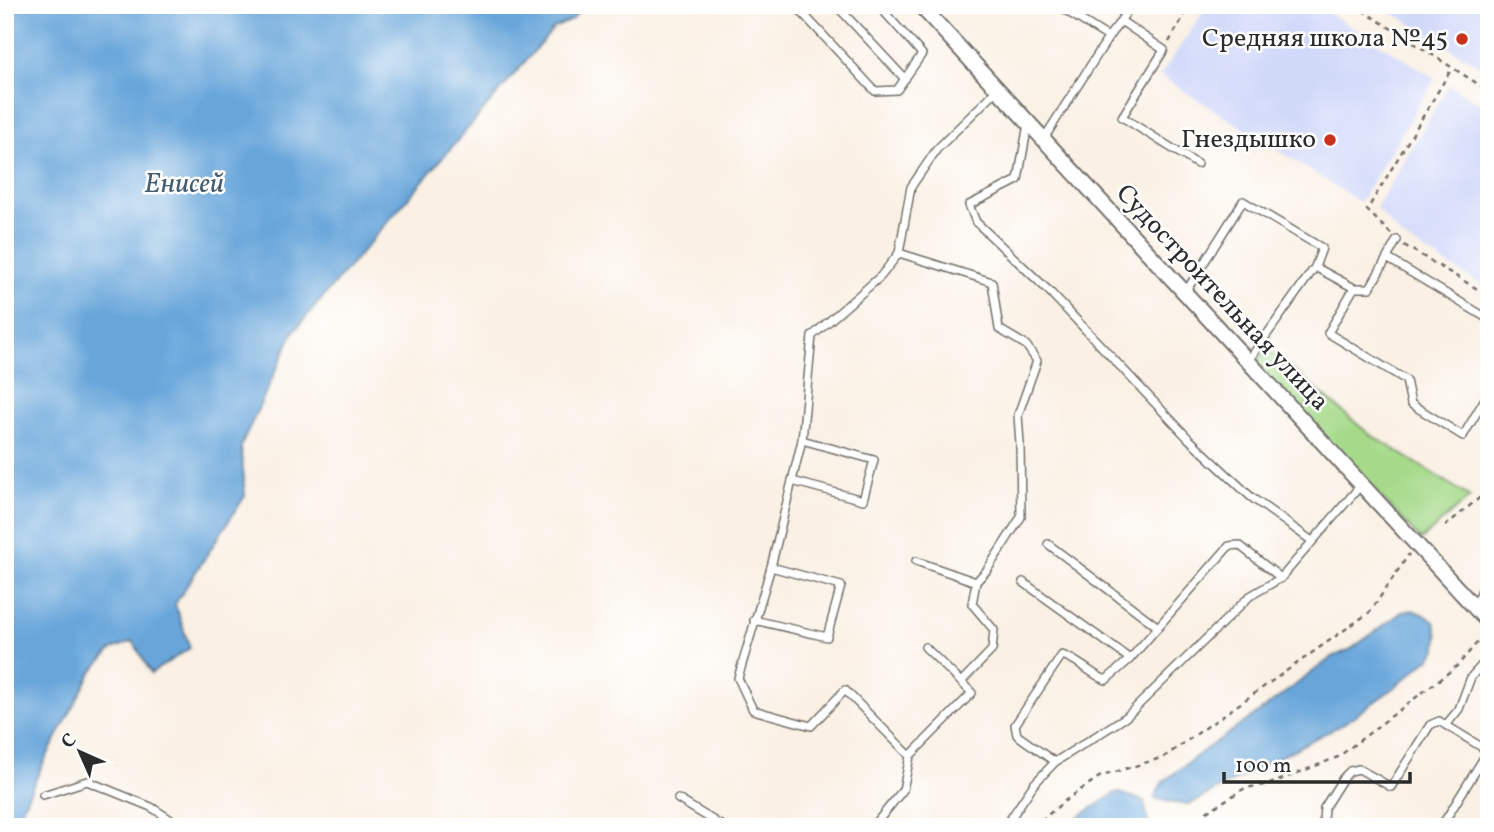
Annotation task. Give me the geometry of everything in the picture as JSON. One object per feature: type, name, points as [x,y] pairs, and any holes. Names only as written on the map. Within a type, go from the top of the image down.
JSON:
[{"type":"street","name":"Судостроительная улица","points":[[919,5],[1475,608],[1488,626]]},
{"type":"lane","points":[[795,5],[875,91],[898,90],[922,54],[878,5]]},
{"type":"lane","points":[[836,5],[905,79]]},
{"type":"lane","points":[[1057,5],[1108,37]]},
{"type":"lane","points":[[1043,141],[1130,5]]},
{"type":"lane","points":[[1121,21],[1164,50],[1122,117],[1197,164]]},
{"type":"lane","points":[[910,756],[845,690],[811,726],[753,710],[738,678],[771,566],[802,440],[813,336],[881,276],[900,253],[911,187],[937,149],[997,90]]},
{"type":"lane","points":[[1028,124],[1018,180],[969,205],[976,222],[1049,291],[1189,439],[1251,497],[1312,541]]},
{"type":"lane","points":[[1185,293],[1242,201],[1322,248],[1315,267],[1248,362]]},
{"type":"lane","points":[[1315,267],[1354,288],[1370,288],[1397,240]]},
{"type":"lane","points":[[900,253],[992,282],[999,329],[1026,345],[1037,362],[1018,415],[1021,517],[987,570],[976,582],[972,604],[994,630],[992,650],[961,682]]},
{"type":"lane","points":[[1387,258],[1485,317]]},
{"type":"lane","points":[[1354,288],[1328,333],[1406,380],[1411,404],[1463,436],[1489,392]]},
{"type":"lane","points":[[792,481],[863,500],[874,460],[802,440]]},
{"type":"lane","points":[[1005,827],[1034,784],[1055,762],[1126,717],[1250,596],[1281,578],[1361,484]]},
{"type":"lane","points":[[1048,544],[1158,627]]},
{"type":"lane","points":[[1055,762],[1017,735],[1015,725],[1062,655],[1071,657],[1106,680],[1130,659],[1229,546],[1239,545],[1281,578]]},
{"type":"lane","points":[[916,561],[976,582]]},
{"type":"lane","points":[[754,620],[827,637],[841,586],[771,566]]},
{"type":"lane","points":[[1475,608],[1489,573]]},
{"type":"lane","points":[[1023,583],[1130,659]]},
{"type":"lane","points":[[873,827],[903,790],[910,756],[972,693],[925,648]]},
{"type":"lane","points":[[1446,725],[1459,709],[1471,677],[1489,657]]},
{"type":"lane","points":[[1333,827],[1323,820],[1324,808],[1343,778],[1350,771],[1359,769],[1391,787],[1430,725],[1439,721],[1488,751],[1441,827]]},
{"type":"lane","points":[[43,796],[87,781],[151,807],[182,827]]},
{"type":"lane","points":[[678,799],[724,827]]},
{"type":"path","points":[[1164,50],[1190,5]]},
{"type":"path","points":[[1354,5],[1489,91]]},
{"type":"path","points":[[1452,68],[1367,210],[1397,240],[1489,296]]},
{"type":"path","points":[[1445,526],[1489,490]]},
{"type":"path","points":[[1033,827],[1099,777],[1164,757],[1370,612],[1413,548]]},
{"type":"path","points":[[1193,827],[1205,813],[1245,788],[1270,784],[1338,757],[1457,666],[1488,626]]},
{"type":"shaded area","name":"Гнездышко","points":[[1208,5],[1316,5],[1435,78],[1360,202],[1160,76]]},
{"type":"shaded area","name":"Средняя школа №45","points":[[1380,5],[1489,5],[1489,72]]},
{"type":"shaded area","points":[[1449,85],[1489,109],[1489,289],[1403,238],[1376,208]]},
{"type":"green space","points":[[1267,348],[1368,433],[1470,497],[1421,540],[1254,363]]},
{"type":"water","name":"Енисей","points":[[5,5],[585,5],[572,20],[554,28],[294,331],[241,446],[245,496],[175,604],[190,648],[151,673],[133,641],[111,650],[91,673],[13,827],[5,827]]},
{"type":"water","points":[[1413,610],[1435,623],[1437,649],[1394,688],[1343,724],[1190,804],[1154,798],[1162,783],[1332,657],[1351,649],[1402,612]]},
{"type":"water","points":[[1117,792],[1144,801],[1149,827],[1069,827],[1078,817]]},
{"type":"place","name":"Средняя школа №45","points":[[1462,39]]},
{"type":"place","name":"Гнездышко","points":[[1330,140]]}]
